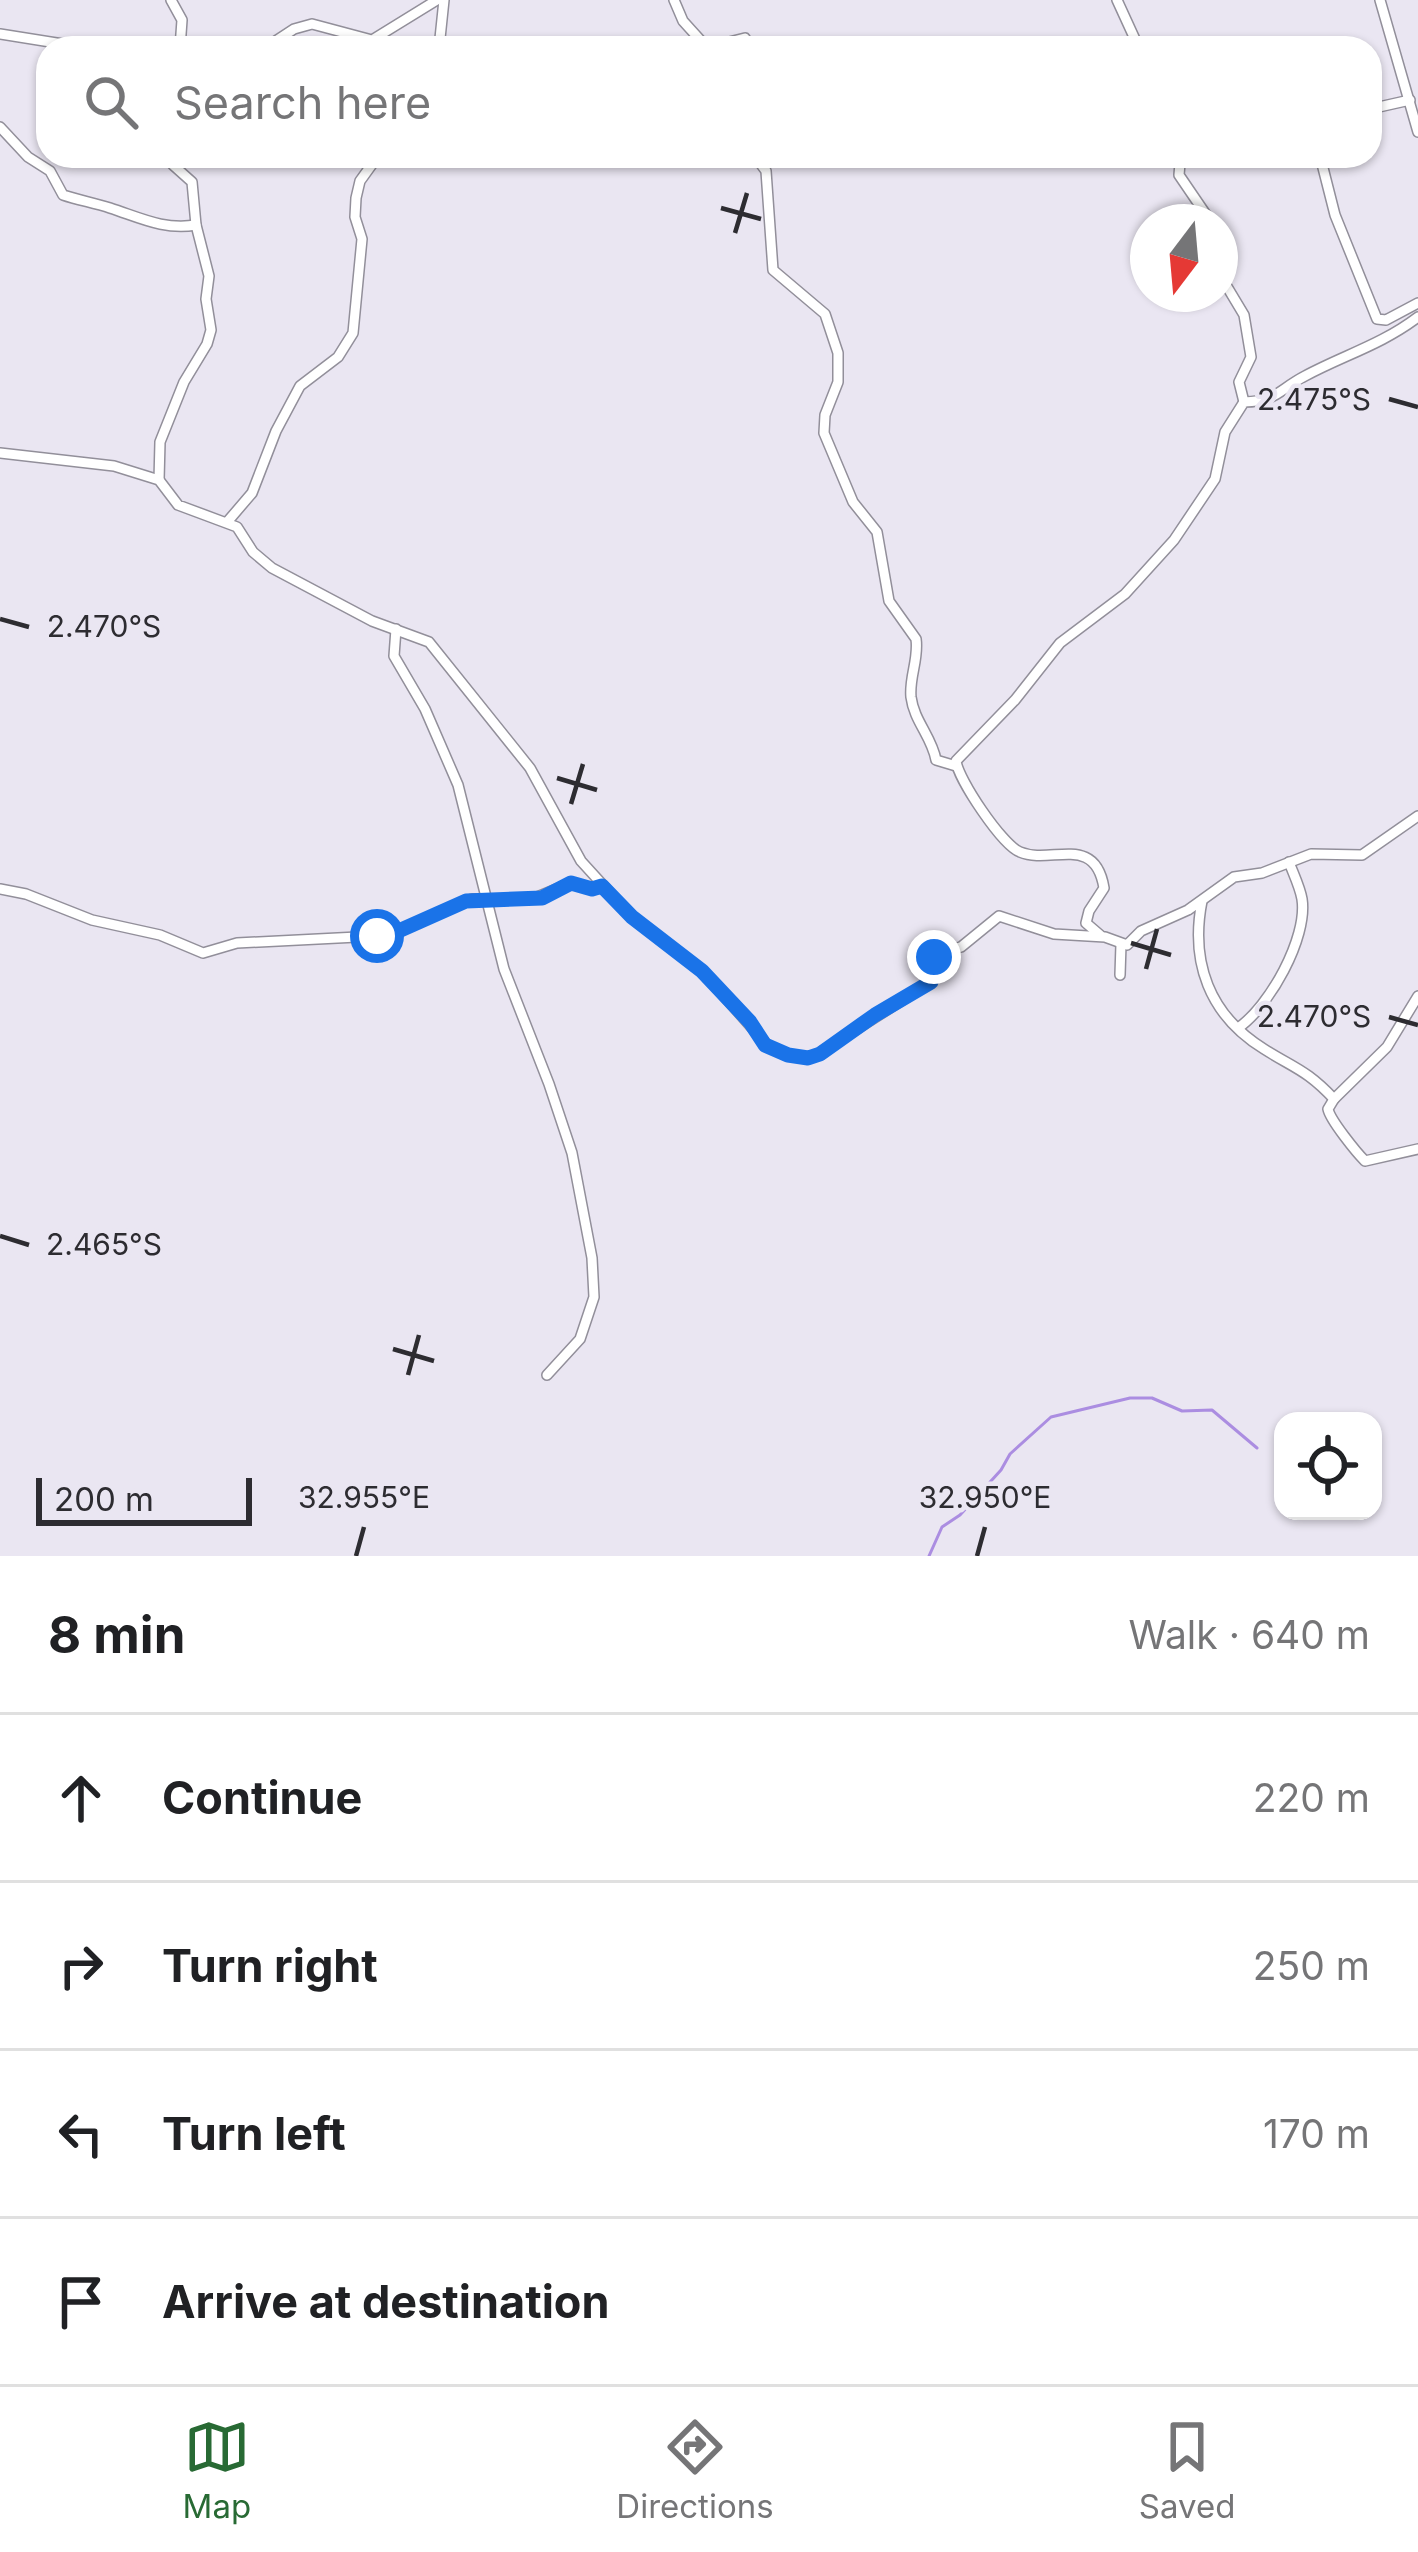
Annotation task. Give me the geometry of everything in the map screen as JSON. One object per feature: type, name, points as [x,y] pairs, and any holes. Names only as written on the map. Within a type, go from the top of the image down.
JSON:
[{"type":"street","points":[[171,0],[182,20],[181,36]]},
{"type":"street","points":[[380,36],[441,0]]},
{"type":"street","points":[[440,36],[441,0]]},
{"type":"street","points":[[674,0],[697,36]]},
{"type":"street","points":[[1117,0],[1134,36]]},
{"type":"street","points":[[1380,0],[1418,132]]},
{"type":"street","points":[[283,36],[313,24],[358,36]]},
{"type":"street","points":[[0,34],[36,40]]},
{"type":"street","points":[[1382,106],[1409,100]]},
{"type":"street","points":[[0,127],[36,162]]},
{"type":"street","points":[[45,168],[63,195],[145,222],[196,225]]},
{"type":"street","points":[[176,168],[192,182],[196,225],[209,276],[206,299],[211,330],[165,428],[157,452],[159,480],[178,505],[228,521],[272,568],[356,613],[429,642],[530,768],[566,838],[602,886],[632,917],[702,971],[765,1045],[798,1058],[820,1054],[926,986],[933,979],[937,952],[961,947],[999,916],[1066,936],[1105,937]]},
{"type":"street","points":[[228,521],[252,493],[300,386],[338,357],[353,333],[362,238],[356,198],[369,168]]},
{"type":"street","points":[[764,168],[772,270],[823,310],[837,348],[838,382],[824,415],[824,433],[853,502],[877,532],[889,601],[916,639],[910,688],[914,710],[934,745],[936,760],[956,766],[1014,849],[1034,855],[1068,852],[1091,863],[1104,889],[1086,923],[1127,945],[1141,931],[1202,901],[1234,877],[1262,873],[1321,852],[1362,855],[1418,816]]},
{"type":"street","points":[[1183,168],[1181,182],[1198,204]]},
{"type":"street","points":[[1323,168],[1335,215],[1377,319],[1386,320],[1418,303]]},
{"type":"street","points":[[956,766],[959,756],[1006,710],[1060,643],[1125,594],[1174,539],[1215,479],[1225,432],[1244,402],[1239,382],[1250,357],[1238,302]]},
{"type":"street","points":[[1244,402],[1276,398],[1299,379],[1366,350],[1418,317]]},
{"type":"street","points":[[0,453],[114,466],[159,480]]},
{"type":"street","points":[[396,629],[394,656],[425,709],[458,784],[504,969],[572,1153],[594,1297],[586,1325],[571,1350],[547,1375]]},
{"type":"street","points":[[1238,1028],[1260,1009],[1295,944],[1302,905],[1289,862]]},
{"type":"street","points":[[0,889],[126,930],[160,934],[203,952],[237,944],[377,936],[466,901],[542,898],[571,883],[592,889],[602,886]]},
{"type":"street","points":[[1202,901],[1197,950],[1202,979],[1227,1018],[1268,1052],[1301,1067],[1334,1099]]},
{"type":"street","points":[[1120,975],[1121,944]]},
{"type":"street","points":[[1418,996],[1387,1047],[1334,1099],[1328,1115],[1353,1141],[1362,1160],[1372,1162],[1418,1149]]},
{"type":"waterway","points":[[929,1556],[942,1527],[960,1515],[1010,1454],[1051,1417],[1130,1398],[1152,1398],[1182,1411],[1212,1410],[1257,1448]]},
{"type":"route","points":[[377,936],[472,899],[542,898],[571,883],[592,889],[602,886],[632,917],[702,971],[736,1005],[765,1045],[798,1058],[820,1054],[931,982],[934,957]]}]
